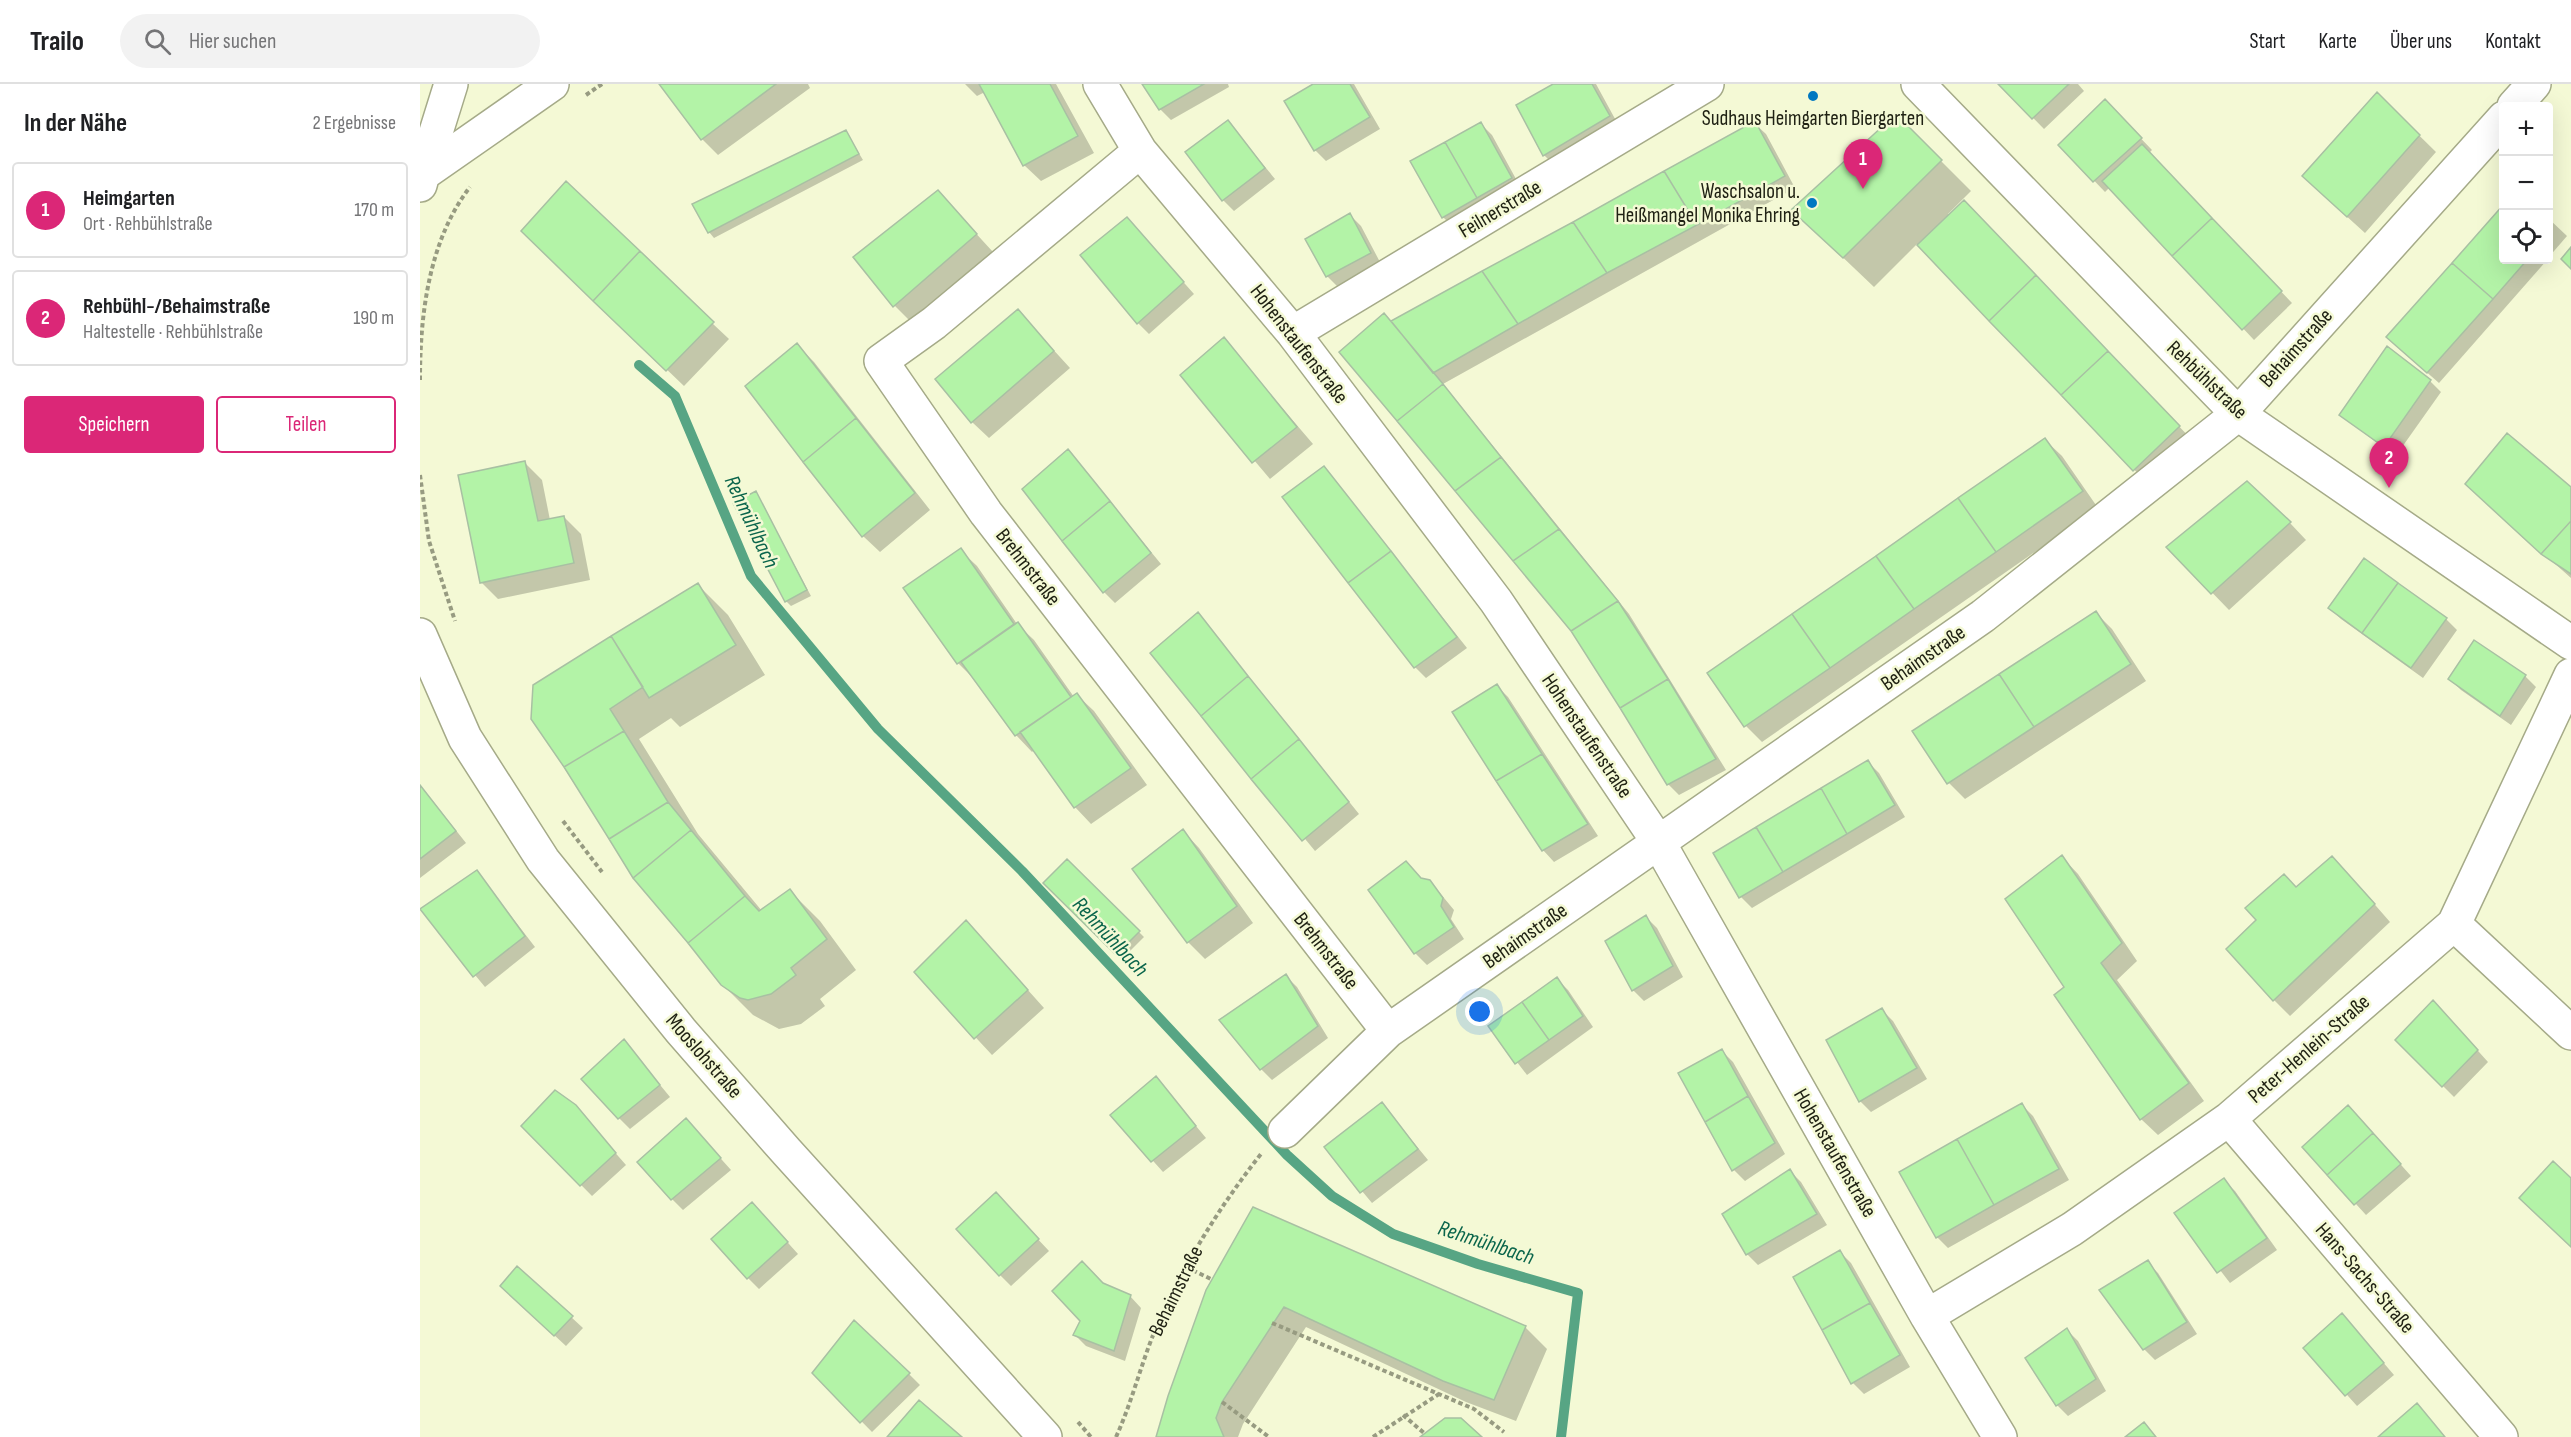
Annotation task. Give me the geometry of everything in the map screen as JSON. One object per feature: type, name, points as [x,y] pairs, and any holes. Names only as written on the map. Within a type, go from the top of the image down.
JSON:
[{"type":"street","points":[[422,179],[451,84]]},
{"type":"street","points":[[422,179],[552,84]]},
{"type":"street","name":"Hohenstaufenstraße","points":[[1100,84],[1140,151],[1293,333],[1496,602],[1659,843],[1927,1316],[2000,1437]]},
{"type":"street","name":"Feilnerstraße","points":[[1293,333],[1707,84]]},
{"type":"street","name":"Rehbühlstraße","points":[[1918,84],[2238,414],[2571,643]]},
{"type":"street","points":[[2518,102],[2534,84]]},
{"type":"street","name":"Behaimstraße","points":[[1285,1131],[1388,1031],[1983,616],[2238,414],[2499,124]]},
{"type":"street","name":"Brehmstraße","points":[[1140,151],[934,323],[881,361],[986,513],[1388,1031]]},
{"type":"street","name":"Mooslohstraße","points":[[420,635],[423,647],[465,738],[543,860],[681,1031],[786,1151],[1045,1437]]},
{"type":"street","name":"Peter-Henlein-Straße","points":[[1927,1316],[2072,1229],[2229,1119],[2454,924],[2571,675]]},
{"type":"street","points":[[2454,924],[2571,1034]]},
{"type":"street","name":"Hans-Sachs-Straße","points":[[2229,1119],[2501,1437]]},
{"type":"path","points":[[584,97],[602,84]]},
{"type":"path","points":[[420,380],[430,272],[451,214],[478,180]]},
{"type":"path","points":[[420,476],[429,541],[458,631]]},
{"type":"path","points":[[557,813],[607,879]]},
{"type":"path","name":"Behaimstraße","points":[[1116,1437],[1158,1322],[1211,1221],[1258,1158]]},
{"type":"path","points":[[1186,1267],[1211,1279]]},
{"type":"path","points":[[1272,1323],[1439,1393],[1474,1410],[1504,1432]]},
{"type":"path","points":[[1372,1437],[1439,1393]]},
{"type":"path","points":[[1222,1402],[1269,1437]]},
{"type":"path","points":[[1403,1415],[1424,1432]]},
{"type":"path","points":[[1076,1420],[1091,1437]]},
{"type":"building","points":[[659,84],[776,84],[701,140]]},
{"type":"building","points":[[979,84],[1050,84],[1078,136],[1023,166]]},
{"type":"building","points":[[1142,84],[1204,84],[1159,110]]},
{"type":"building","points":[[1313,84],[1350,84],[1370,117],[1314,151],[1284,101]]},
{"type":"building","points":[[1553,84],[1592,84],[1610,116],[1543,156],[1516,105]]},
{"type":"building","points":[[1998,84],[2069,84],[2032,119]]},
{"type":"building","points":[[2377,92],[2420,135],[2347,217],[2302,176]]},
{"type":"building","points":[[2105,99],[2142,138],[2093,182],[2058,145]]},
{"type":"building","points":[[1896,114],[1942,160],[1843,258],[1791,210]]},
{"type":"building","points":[[1228,120],[1265,168],[1222,201],[1185,152]]},
{"type":"building","points":[[1755,121],[1785,176],[1697,225],[1664,171]]},
{"type":"building","points":[[1481,122],[1512,178],[1477,198],[1445,142]]},
{"type":"building","points":[[846,130],[859,154],[708,233],[692,204]]},
{"type":"building","points":[[1445,142],[1477,198],[1442,218],[1410,161]]},
{"type":"building","points":[[2142,144],[2212,218],[2172,256],[2102,181]]},
{"type":"building","points":[[1664,171],[1697,225],[1607,273],[1573,222]]},
{"type":"building","points":[[566,181],[640,251],[593,301],[521,231]]},
{"type":"building","points":[[938,190],[977,234],[893,307],[853,257]]},
{"type":"building","points":[[1964,200],[2036,275],[1989,321],[1917,245]]},
{"type":"building","points":[[2499,210],[2499,264],[2524,264],[2493,299],[2452,263]]},
{"type":"building","points":[[1350,213],[1371,253],[1326,277],[1305,239]]},
{"type":"building","points":[[1127,217],[1184,282],[1137,324],[1080,255]]},
{"type":"building","points":[[2212,218],[2282,291],[2242,330],[2172,256]]},
{"type":"building","points":[[1573,222],[1607,273],[1518,324],[1482,271]]},
{"type":"building","points":[[2571,247],[2571,269],[2561,259]]},
{"type":"building","points":[[640,251],[714,322],[666,371],[593,301]]},
{"type":"building","points":[[2452,263],[2493,299],[2427,373],[2386,337]]},
{"type":"building","points":[[1482,271],[1518,324],[1433,373],[1391,321]]},
{"type":"building","points":[[2036,275],[2108,351],[2061,395],[1989,321]]},
{"type":"building","points":[[1018,309],[1054,351],[971,423],[935,379]]},
{"type":"building","points":[[1384,313],[1443,384],[1397,421],[1339,352]]},
{"type":"building","points":[[1224,337],[1297,427],[1252,463],[1180,375]]},
{"type":"building","points":[[797,343],[856,418],[803,462],[745,386]]},
{"type":"building","points":[[2387,346],[2431,380],[2384,447],[2339,415]]},
{"type":"building","points":[[2108,351],[2180,426],[2133,471],[2061,395]]},
{"type":"building","points":[[1443,384],[1501,457],[1455,491],[1397,421]]},
{"type":"building","points":[[856,418],[915,493],[862,537],[803,462]]},
{"type":"building","points":[[2507,433],[2571,487],[2571,521],[2541,554],[2465,484]]},
{"type":"building","points":[[2045,438],[2083,491],[1996,552],[1958,498]]},
{"type":"building","points":[[1068,449],[1110,501],[1062,541],[1022,489]]},
{"type":"building","points":[[1501,457],[1559,529],[1513,561],[1455,491]]},
{"type":"building","points":[[525,461],[538,521],[564,516],[574,563],[480,583],[458,475]]},
{"type":"building","points":[[1324,466],[1391,551],[1348,583],[1282,497]]},
{"type":"building","points":[[2247,481],[2291,522],[2211,594],[2166,547]]},
{"type":"building","points":[[756,491],[807,590],[785,602],[733,503]]},
{"type":"building","points":[[1958,498],[1996,552],[1914,609],[1876,556]]},
{"type":"building","points":[[1110,501],[1151,553],[1103,593],[1062,541]]},
{"type":"building","points":[[2571,521],[2571,574],[2541,554]]},
{"type":"building","points":[[1559,529],[1618,601],[1571,631],[1513,561]]},
{"type":"building","points":[[961,548],[1014,624],[957,664],[903,588]]},
{"type":"building","points":[[1391,551],[1457,637],[1414,668],[1348,583]]},
{"type":"building","points":[[1876,556],[1914,609],[1830,668],[1792,614]]},
{"type":"building","points":[[2364,558],[2398,583],[2362,633],[2328,608]]},
{"type":"building","points":[[698,583],[736,645],[649,698],[611,636]]},
{"type":"building","points":[[2398,583],[2447,618],[2411,668],[2362,633]]},
{"type":"building","points":[[1618,601],[1668,679],[1620,708],[1571,631]]},
{"type":"building","points":[[2096,611],[2131,664],[2034,727],[1999,674]]},
{"type":"building","points":[[1198,612],[1248,676],[1201,716],[1150,653]]},
{"type":"building","points":[[1792,614],[1830,668],[1744,727],[1707,673]]},
{"type":"building","points":[[1018,622],[1071,697],[1015,736],[961,662]]},
{"type":"building","points":[[611,636],[643,687],[610,709],[624,731],[564,767],[531,719],[533,685]]},
{"type":"building","points":[[2474,640],[2526,675],[2500,716],[2448,679]]},
{"type":"building","points":[[1999,674],[2034,727],[1947,784],[1912,731]]},
{"type":"building","points":[[1248,676],[1299,739],[1251,779],[1201,716]]},
{"type":"building","points":[[1668,679],[1716,759],[1667,785],[1620,708]]},
{"type":"building","points":[[1497,684],[1542,754],[1496,781],[1452,712]]},
{"type":"building","points":[[1077,693],[1131,768],[1074,808],[1020,732]]},
{"type":"building","points":[[624,731],[668,802],[609,839],[564,767]]},
{"type":"building","points":[[1299,739],[1349,802],[1302,841],[1251,779]]},
{"type":"building","points":[[1542,754],[1588,824],[1542,851],[1496,781]]},
{"type":"building","points":[[1868,760],[1895,805],[1847,834],[1821,788]]},
{"type":"building","points":[[420,785],[456,831],[420,859]]},
{"type":"building","points":[[1821,788],[1847,834],[1783,872],[1756,827]]},
{"type":"building","points":[[668,802],[691,830],[633,878],[609,839]]},
{"type":"building","points":[[1756,827],[1783,872],[1739,898],[1713,853]]},
{"type":"building","points":[[1183,829],[1237,906],[1187,943],[1132,869]]},
{"type":"building","points":[[691,830],[745,896],[688,943],[633,878]]},
{"type":"building","points":[[2062,855],[2122,943],[2101,963],[2189,1083],[2140,1120],[2054,995],[2064,987],[2005,899]]},
{"type":"building","points":[[2332,856],[2375,904],[2273,1001],[2226,949],[2256,920],[2245,908],[2284,874],[2296,887]]},
{"type":"building","points":[[1067,859],[1140,931],[1116,955],[1043,883]]},
{"type":"building","points":[[1406,861],[1421,878],[1430,880],[1443,898],[1441,906],[1454,927],[1414,954],[1368,890]]},
{"type":"building","points":[[477,870],[525,936],[473,977],[420,909]]},
{"type":"building","points":[[790,889],[827,939],[791,968],[796,975],[771,994],[748,1000],[740,998],[721,985],[688,943],[745,896],[759,911]]},
{"type":"building","points":[[1646,915],[1673,966],[1632,991],[1605,941]]},
{"type":"building","points":[[966,920],[1028,990],[974,1039],[914,972]]},
{"type":"building","points":[[1286,974],[1318,1026],[1260,1070],[1219,1020]]},
{"type":"building","points":[[1557,977],[1583,1016],[1549,1040],[1522,1002]]},
{"type":"building","points":[[2433,1000],[2478,1050],[2442,1087],[2395,1040]]},
{"type":"building","points":[[1522,1002],[1549,1040],[1515,1064],[1488,1026]]},
{"type":"building","points":[[1882,1008],[1917,1068],[1859,1102],[1826,1040]]},
{"type":"building","points":[[624,1039],[660,1085],[618,1119],[581,1079]]},
{"type":"building","points":[[1722,1049],[1748,1096],[1705,1122],[1678,1073]]},
{"type":"building","points":[[1156,1076],[1196,1126],[1151,1162],[1110,1115]]},
{"type":"building","points":[[555,1090],[576,1105],[616,1153],[580,1186],[521,1126]]},
{"type":"building","points":[[1748,1096],[1775,1143],[1732,1171],[1705,1122]]},
{"type":"building","points":[[1382,1102],[1418,1149],[1360,1193],[1324,1147]]},
{"type":"building","points":[[2022,1103],[2059,1169],[1994,1205],[1957,1139]]},
{"type":"building","points":[[2348,1105],[2373,1133],[2327,1175],[2302,1147]]},
{"type":"building","points":[[686,1118],[721,1158],[671,1200],[637,1162]]},
{"type":"building","points":[[2373,1133],[2401,1164],[2354,1205],[2327,1175]]},
{"type":"building","points":[[1957,1139],[1994,1205],[1936,1238],[1899,1172]]},
{"type":"building","points":[[2553,1161],[2571,1178],[2571,1247],[2519,1198]]},
{"type":"building","points":[[1790,1169],[1817,1214],[1746,1255],[1722,1214]]},
{"type":"building","points":[[2224,1178],[2267,1238],[2217,1273],[2174,1213]]},
{"type":"building","points":[[996,1192],[1039,1239],[999,1276],[956,1229]]},
{"type":"building","points":[[752,1202],[788,1242],[747,1279],[711,1239]]},
{"type":"building","points":[[1253,1207],[1526,1326],[1494,1400],[1443,1381],[1284,1307],[1222,1402],[1216,1418],[1224,1437],[1156,1437],[1168,1396],[1206,1290]]},
{"type":"building","points":[[1840,1250],[1870,1303],[1822,1330],[1793,1277]]},
{"type":"building","points":[[2148,1260],[2187,1322],[2143,1350],[2099,1290]]},
{"type":"building","points":[[1082,1261],[1103,1283],[1131,1295],[1114,1351],[1073,1335],[1080,1321],[1052,1291]]},
{"type":"building","points":[[517,1266],[573,1316],[554,1336],[500,1286]]},
{"type":"building","points":[[1870,1303],[1900,1355],[1851,1384],[1822,1330]]},
{"type":"building","points":[[2342,1313],[2384,1363],[2345,1396],[2303,1348]]},
{"type":"building","points":[[854,1320],[910,1373],[860,1423],[812,1373]]},
{"type":"building","points":[[2067,1328],[2096,1379],[2056,1406],[2025,1358]]},
{"type":"building","points":[[919,1400],[962,1437],[887,1437]]},
{"type":"building","points":[[2417,1403],[2445,1437],[2378,1437]]},
{"type":"building","points":[[1445,1418],[1461,1418],[1482,1437],[1420,1437]]},
{"type":"building","points":[[2144,1422],[2156,1437],[2125,1437]]},
{"type":"waterway","name":"Rehmühlbach","points":[[639,365],[675,396],[751,576],[878,729],[1022,871],[1287,1155],[1332,1196],[1393,1234],[1478,1264],[1578,1293],[1561,1437]]},
{"type":"place","name":"Sudhaus Heimgarten Biergarten","points":[[1813,96]]},
{"type":"place","name":"Heimgarten","points":[[1863,189]]},
{"type":"place","name":"Waschsalon u. Heißmangel Monika Ehring","points":[[1812,203]]},
{"type":"place","name":"Rehbühl-/Behaimstraße","points":[[2389,488]]}]
